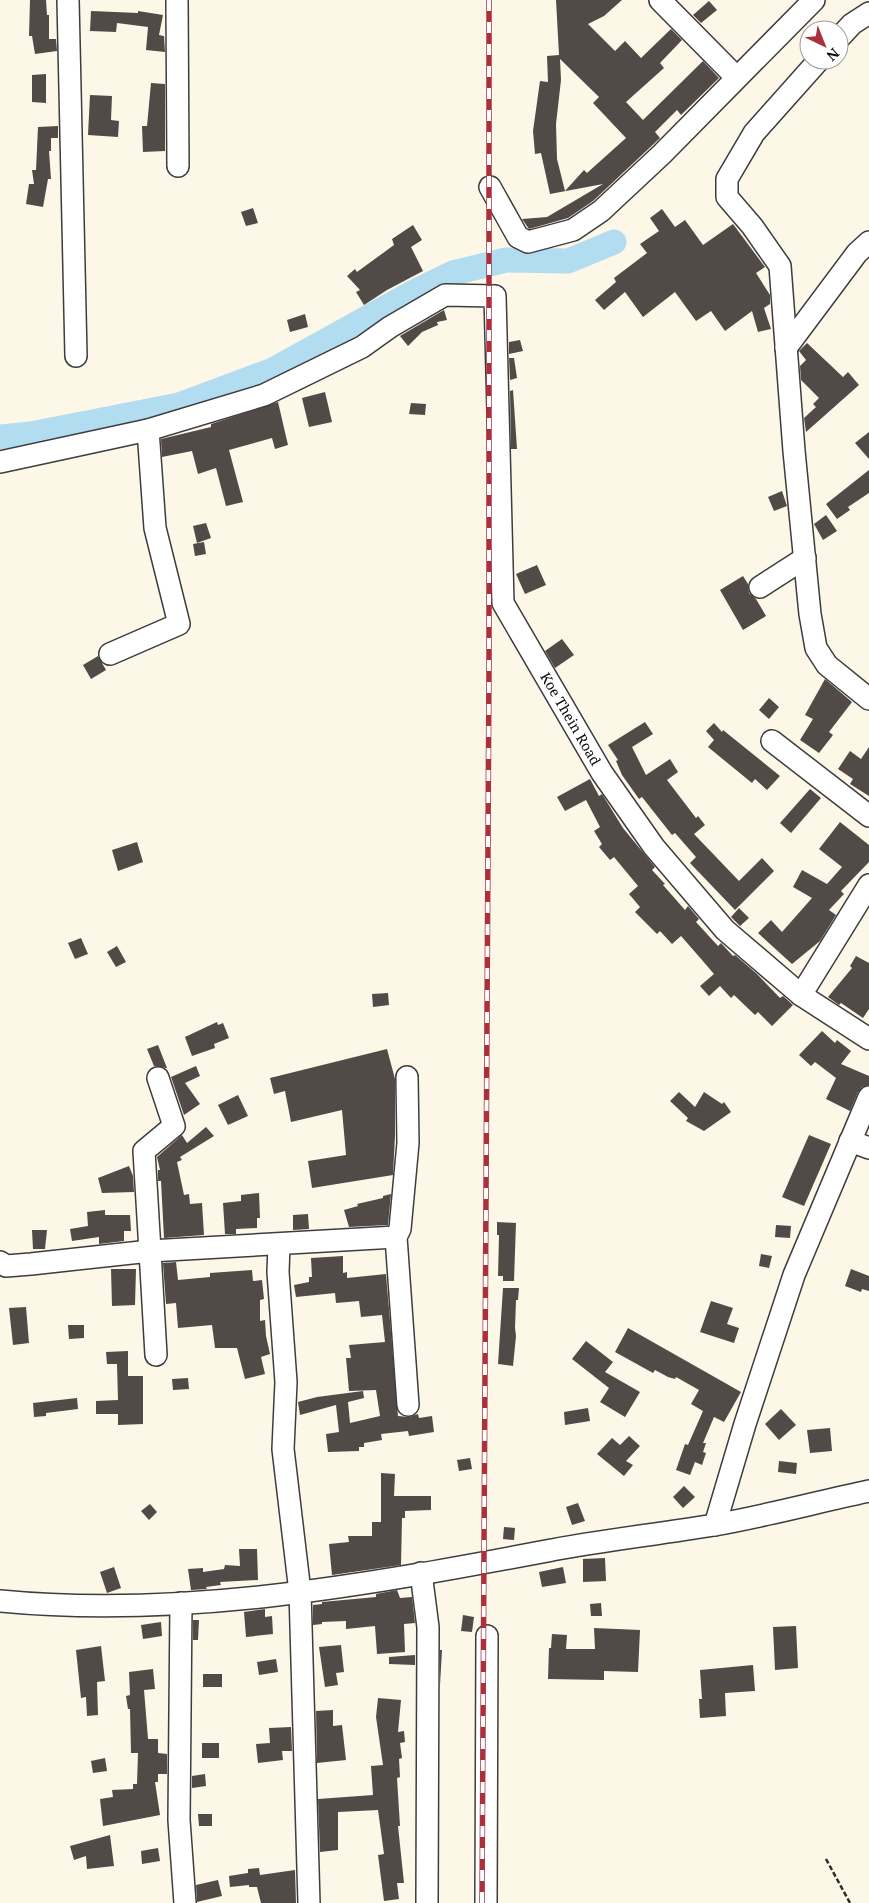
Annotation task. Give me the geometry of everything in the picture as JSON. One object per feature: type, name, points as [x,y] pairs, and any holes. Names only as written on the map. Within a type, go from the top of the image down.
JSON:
[{"type":"street","points":[[68,0],[76,356]]},
{"type":"street","points":[[177,0],[178,166]]},
{"type":"street","points":[[660,0],[736,77]]},
{"type":"street","points":[[490,187],[518,237],[528,242],[573,230],[601,211],[662,154],[814,0]]},
{"type":"street","points":[[849,27],[869,14]]},
{"type":"street","points":[[811,70],[754,133],[727,179],[726,197],[752,226],[780,266],[805,558],[816,648],[827,665],[869,699]]},
{"type":"street","points":[[786,348],[865,254]]},
{"type":"street","name":"Koe Thein Road","points":[[148,430],[272,391],[362,347],[390,327],[445,295],[495,296],[503,603],[602,773],[654,848],[725,930],[801,995],[869,1039]]},
{"type":"street","points":[[0,462],[148,430],[154,528],[179,624],[110,654]]},
{"type":"street","points":[[760,587],[805,558]]},
{"type":"street","points":[[772,741],[869,816]]},
{"type":"street","points":[[801,995],[869,886]]},
{"type":"street","points":[[407,1077],[408,1143],[400,1229],[396,1237],[408,1406]]},
{"type":"street","points":[[156,1356],[144,1150],[174,1126],[158,1078]]},
{"type":"street","points":[[715,1525],[744,1424],[794,1275],[860,1144],[869,1096]]},
{"type":"street","points":[[0,1262],[6,1266],[150,1251],[396,1237]]},
{"type":"street","points":[[279,1245],[278,1272],[286,1382],[283,1449],[300,1592],[309,1903]]},
{"type":"street","points":[[0,1601],[58,1606],[181,1603],[300,1592],[444,1571],[554,1549],[715,1525],[869,1491]]},
{"type":"street","points":[[422,1573],[428,1627],[427,1903]]},
{"type":"street","points":[[181,1603],[179,1820],[185,1903]]},
{"type":"street","points":[[486,1903],[487,1636]]},
{"type":"path","points":[[826,1859],[850,1903]]},
{"type":"building","points":[[30,0],[46,0],[47,15],[49,15],[49,39],[56,39],[57,51],[35,54],[32,36],[29,36]]},
{"type":"building","points":[[556,0],[622,0],[604,16],[588,24],[615,51],[625,41],[641,58],[671,29],[682,40],[660,63],[664,68],[626,102],[643,120],[703,61],[719,78],[681,115],[677,110],[655,132],[660,138],[593,201],[568,218],[529,229],[522,219],[547,217],[603,184],[550,194],[541,153],[535,154],[533,131],[540,81],[548,82],[547,56],[559,55]],"holes":[[[560,59],[599,97],[593,103],[626,138],[587,173],[584,170],[565,191],[557,159],[556,124],[561,80]]]},
{"type":"building","points":[[709,1],[717,10],[701,23],[693,15]]},
{"type":"building","points":[[91,11],[138,13],[138,11],[163,15],[159,35],[164,36],[165,52],[146,50],[148,27],[117,23],[116,32],[90,31]]},
{"type":"building","points":[[46,74],[46,103],[32,102],[32,75]]},
{"type":"building","points":[[151,83],[165,84],[165,151],[143,152],[142,126],[147,126]]},
{"type":"building","points":[[90,95],[112,96],[111,120],[119,121],[118,137],[88,135]]},
{"type":"building","points":[[58,126],[58,138],[51,138],[51,151],[49,151],[51,179],[48,179],[43,207],[26,204],[29,184],[34,184],[32,170],[36,170],[38,127]]},
{"type":"building","points":[[253,208],[258,223],[246,226],[241,212]]},
{"type":"building","points":[[662,209],[675,227],[685,220],[703,245],[733,224],[765,267],[756,273],[770,295],[770,304],[764,308],[771,329],[758,332],[752,311],[725,331],[711,311],[696,321],[675,292],[643,317],[625,292],[604,310],[595,300],[616,282],[614,278],[647,253],[640,244],[659,231],[650,218]]},
{"type":"building","points":[[413,225],[422,240],[411,247],[423,271],[387,290],[364,305],[356,292],[360,290],[347,276],[355,269],[357,272],[394,245],[392,239]]},
{"type":"building","points":[[444,310],[447,320],[437,322],[438,325],[422,332],[408,346],[400,336]]},
{"type":"building","points":[[305,314],[308,327],[290,332],[287,320]]},
{"type":"building","points":[[520,340],[523,351],[509,354],[509,342]]},
{"type":"building","points":[[807,343],[843,377],[848,372],[859,385],[806,432],[804,418],[816,407],[813,404],[819,398],[801,380],[800,366],[806,360],[799,351]]},
{"type":"building","points":[[509,358],[514,358],[517,378],[510,380]]},
{"type":"building","points":[[513,390],[517,449],[511,449],[510,391]]},
{"type":"building","points":[[325,392],[332,422],[309,427],[302,398]]},
{"type":"building","points":[[278,402],[288,445],[275,449],[272,438],[229,450],[243,502],[226,506],[216,468],[198,474],[192,451],[162,457],[161,439],[211,427],[211,424]]},
{"type":"building","points":[[411,403],[426,404],[425,415],[409,414]]},
{"type":"building","points":[[869,432],[869,459],[855,443]]},
{"type":"building","points":[[869,470],[869,493],[848,507],[850,510],[837,519],[826,504]]},
{"type":"building","points":[[782,491],[787,506],[774,511],[768,497]]},
{"type":"building","points":[[826,515],[837,531],[823,540],[814,524]]},
{"type":"building","points":[[206,523],[211,538],[197,543],[193,526]]},
{"type":"building","points":[[204,542],[206,554],[195,556],[193,544]]},
{"type":"building","points":[[537,565],[546,585],[525,594],[516,574]]},
{"type":"building","points":[[743,576],[748,584],[749,593],[756,599],[766,616],[743,630],[720,590]]},
{"type":"building","points":[[562,639],[574,655],[555,668],[545,651]]},
{"type":"building","points":[[98,656],[106,670],[91,679],[83,665]]},
{"type":"building","points":[[825,679],[852,702],[829,732],[833,735],[819,753],[800,740],[813,719],[805,715]]},
{"type":"building","points":[[769,698],[779,707],[769,719],[759,710]]},
{"type":"building","points":[[645,722],[653,734],[632,747],[646,775],[670,759],[678,772],[667,780],[696,818],[698,816],[705,825],[694,834],[739,881],[762,858],[774,871],[735,910],[690,863],[696,857],[675,833],[672,835],[642,797],[639,799],[622,775],[616,761],[618,760],[608,745]]},
{"type":"building","points":[[714,723],[722,732],[723,730],[780,776],[767,790],[755,779],[752,783],[708,747],[714,740],[706,731]]},
{"type":"building","points":[[869,747],[869,796],[850,784],[853,779],[838,769],[850,751],[861,759]]},
{"type":"building","points":[[590,779],[599,796],[602,794],[623,828],[655,867],[652,870],[685,910],[688,906],[699,919],[696,922],[718,946],[721,943],[733,956],[735,955],[757,974],[780,998],[783,996],[793,1005],[772,1026],[758,1012],[755,1015],[734,995],[731,998],[720,986],[709,996],[700,986],[714,974],[681,936],[672,944],[660,931],[657,934],[635,912],[640,907],[629,894],[638,886],[614,857],[610,860],[599,847],[602,844],[594,831],[600,827],[586,800],[565,811],[557,797]]},
{"type":"building","points":[[810,789],[821,798],[791,833],[780,823]]},
{"type":"building","points":[[840,822],[869,845],[869,862],[841,891],[844,894],[829,910],[836,915],[820,941],[792,964],[758,933],[771,920],[782,932],[812,898],[793,887],[802,870],[827,884],[842,867],[819,849]]},
{"type":"building","points":[[137,842],[143,862],[118,871],[112,850]]},
{"type":"building","points":[[739,908],[749,918],[740,926],[731,917]]},
{"type":"building","points":[[81,938],[88,954],[75,959],[68,943]]},
{"type":"building","points":[[117,946],[126,962],[116,967],[107,952]]},
{"type":"building","points":[[856,956],[869,963],[869,1009],[863,1018],[841,1003],[839,1005],[828,997],[852,968],[850,966]]},
{"type":"building","points":[[388,993],[389,1005],[373,1007],[372,994]]},
{"type":"building","points":[[217,1022],[218,1025],[223,1023],[229,1038],[214,1044],[215,1048],[192,1056],[185,1037]]},
{"type":"building","points":[[822,1031],[835,1043],[837,1040],[851,1051],[841,1064],[869,1076],[869,1085],[862,1087],[858,1092],[850,1111],[826,1099],[836,1078],[815,1062],[811,1066],[799,1055]]},
{"type":"building","points":[[158,1045],[167,1068],[154,1066],[147,1049]]},
{"type":"building","points":[[387,1049],[395,1079],[393,1175],[312,1188],[308,1161],[346,1155],[342,1110],[291,1122],[285,1091],[274,1094],[270,1078]]},
{"type":"building","points":[[196,1066],[200,1076],[185,1083],[200,1104],[184,1115],[171,1077]]},
{"type":"building","points":[[679,1092],[695,1107],[704,1092],[722,1104],[724,1102],[731,1112],[704,1131],[686,1121],[688,1118],[670,1101]]},
{"type":"building","points":[[238,1095],[248,1116],[228,1125],[218,1105]]},
{"type":"building","points":[[206,1127],[214,1136],[180,1157],[182,1160],[177,1162],[184,1195],[189,1194],[190,1204],[202,1203],[204,1235],[164,1238],[161,1181],[158,1181],[158,1170],[160,1170],[157,1157],[182,1135],[187,1143]]},
{"type":"building","points":[[809,1135],[831,1144],[804,1206],[782,1197]]},
{"type":"building","points":[[129,1166],[133,1176],[134,1192],[102,1193],[98,1178]]},
{"type":"building","points":[[259,1193],[260,1218],[257,1218],[257,1228],[236,1229],[236,1234],[225,1234],[223,1203],[241,1201],[241,1195]]},
{"type":"building","points":[[391,1194],[388,1225],[349,1227],[344,1210]]},
{"type":"building","points":[[105,1210],[105,1215],[130,1215],[131,1231],[124,1231],[124,1241],[99,1244],[99,1237],[72,1241],[70,1229],[88,1226],[87,1212]]},
{"type":"building","points":[[308,1214],[309,1229],[293,1230],[293,1215]]},
{"type":"building","points":[[497,1222],[516,1223],[514,1281],[503,1281],[503,1276],[498,1276],[499,1235],[497,1235]]},
{"type":"building","points":[[776,1225],[791,1226],[790,1238],[775,1237]]},
{"type":"building","points":[[32,1230],[47,1230],[45,1249],[33,1249]]},
{"type":"building","points":[[761,1254],[772,1256],[769,1268],[759,1266]]},
{"type":"building","points":[[343,1256],[343,1273],[347,1272],[347,1278],[386,1274],[398,1416],[409,1417],[418,1414],[419,1418],[432,1416],[434,1432],[409,1436],[408,1431],[381,1434],[382,1440],[364,1443],[364,1447],[359,1447],[359,1451],[328,1452],[326,1434],[339,1432],[336,1405],[300,1415],[298,1402],[317,1397],[363,1391],[364,1398],[348,1402],[350,1423],[380,1416],[376,1390],[349,1391],[346,1358],[351,1358],[349,1345],[385,1342],[382,1315],[361,1317],[359,1301],[336,1303],[335,1293],[296,1297],[294,1285],[309,1282],[309,1277],[312,1277],[311,1258]]},
{"type":"building","points":[[176,1262],[178,1280],[210,1277],[210,1273],[252,1270],[253,1281],[262,1280],[264,1299],[260,1300],[260,1321],[265,1320],[270,1354],[261,1357],[265,1374],[245,1379],[237,1348],[215,1348],[212,1325],[178,1328],[176,1303],[166,1304],[163,1263]]},
{"type":"building","points":[[111,1269],[136,1269],[135,1305],[112,1306]]},
{"type":"building","points":[[851,1269],[869,1276],[869,1291],[862,1289],[861,1292],[845,1286]]},
{"type":"building","points":[[503,1288],[519,1288],[518,1300],[516,1300],[516,1336],[513,1366],[498,1364]]},
{"type":"building","points":[[711,1301],[733,1308],[727,1324],[739,1328],[734,1343],[700,1332]]},
{"type":"building","points":[[26,1307],[29,1343],[13,1345],[9,1308]]},
{"type":"building","points":[[68,1325],[84,1325],[84,1338],[69,1339]]},
{"type":"building","points":[[628,1328],[741,1392],[724,1422],[714,1417],[703,1443],[706,1443],[703,1452],[706,1453],[702,1465],[695,1462],[690,1475],[676,1470],[685,1444],[688,1445],[703,1411],[691,1404],[699,1390],[676,1377],[675,1379],[668,1377],[655,1370],[653,1373],[615,1352]]},
{"type":"building","points":[[586,1341],[613,1362],[605,1372],[640,1392],[625,1417],[600,1402],[609,1388],[572,1359]]},
{"type":"building","points":[[128,1351],[128,1376],[143,1376],[143,1424],[118,1425],[118,1414],[96,1414],[96,1401],[118,1400],[117,1364],[107,1364],[106,1352]]},
{"type":"building","points":[[188,1378],[189,1389],[173,1390],[172,1379]]},
{"type":"building","points":[[77,1398],[78,1409],[46,1413],[46,1416],[34,1417],[33,1403]]},
{"type":"building","points":[[588,1408],[590,1421],[565,1425],[564,1412]]},
{"type":"building","points":[[781,1409],[796,1425],[779,1440],[765,1424]]},
{"type":"building","points":[[830,1428],[832,1451],[810,1453],[807,1430]]},
{"type":"building","points":[[629,1436],[640,1446],[626,1461],[633,1465],[624,1476],[597,1454],[612,1438],[620,1445]]},
{"type":"building","points":[[470,1458],[472,1469],[459,1471],[457,1460]]},
{"type":"building","points":[[779,1461],[797,1463],[796,1474],[778,1472]]},
{"type":"building","points":[[381,1473],[395,1474],[394,1496],[431,1496],[431,1510],[405,1511],[405,1518],[402,1518],[401,1565],[332,1575],[329,1544],[349,1542],[348,1536],[372,1536],[372,1522],[381,1522]]},
{"type":"building","points":[[684,1486],[695,1497],[683,1508],[673,1497]]},
{"type":"building","points":[[578,1503],[585,1521],[572,1525],[566,1507]]},
{"type":"building","points":[[150,1504],[157,1512],[149,1520],[141,1511]]},
{"type":"building","points":[[504,1527],[515,1528],[514,1540],[503,1539]]},
{"type":"building","points":[[239,1549],[257,1549],[258,1580],[220,1582],[221,1585],[206,1587],[207,1589],[191,1590],[188,1569],[203,1568],[203,1572],[224,1569],[225,1565],[240,1566]]},
{"type":"building","points":[[605,1558],[606,1581],[583,1582],[583,1559]]},
{"type":"building","points":[[114,1567],[121,1588],[107,1593],[100,1572]]},
{"type":"building","points":[[563,1567],[566,1583],[542,1587],[539,1572]]},
{"type":"building","points":[[397,1590],[400,1598],[412,1597],[415,1623],[404,1624],[405,1652],[377,1654],[375,1626],[346,1629],[346,1621],[322,1622],[322,1624],[313,1625],[313,1605],[322,1604],[322,1602],[376,1597],[376,1594]]},
{"type":"building","points":[[601,1603],[602,1616],[591,1616],[590,1604]]},
{"type":"building","points":[[265,1609],[265,1617],[272,1616],[273,1634],[246,1637],[244,1612]]},
{"type":"building","points":[[463,1615],[474,1617],[472,1632],[461,1631]]},
{"type":"building","points":[[193,1620],[199,1620],[198,1640],[193,1640]]},
{"type":"building","points":[[161,1622],[162,1636],[143,1639],[141,1625]]},
{"type":"building","points":[[796,1626],[798,1668],[775,1670],[773,1627]]},
{"type":"building","points":[[594,1628],[640,1630],[638,1672],[604,1671],[604,1680],[548,1679],[549,1648],[551,1648],[552,1634],[567,1635],[566,1649],[595,1649]]},
{"type":"building","points":[[341,1645],[344,1672],[336,1673],[338,1685],[325,1687],[319,1647]]},
{"type":"building","points":[[101,1646],[105,1681],[97,1682],[98,1715],[87,1716],[86,1697],[81,1698],[76,1650]]},
{"type":"building","points":[[440,1650],[442,1650],[440,1685]]},
{"type":"building","points":[[415,1655],[415,1665],[389,1664],[389,1657]]},
{"type":"building","points":[[276,1659],[278,1672],[259,1675],[257,1662]]},
{"type":"building","points":[[753,1665],[755,1691],[725,1693],[726,1716],[700,1718],[699,1699],[702,1699],[700,1670]]},
{"type":"building","points":[[153,1669],[155,1689],[144,1690],[148,1739],[158,1739],[158,1753],[167,1754],[167,1774],[158,1774],[158,1782],[155,1782],[160,1815],[103,1826],[100,1799],[113,1797],[112,1790],[133,1789],[133,1784],[137,1784],[138,1753],[131,1753],[130,1709],[128,1709],[126,1696],[130,1695],[129,1672]]},
{"type":"building","points":[[203,1674],[222,1674],[222,1687],[203,1687]]},
{"type":"building","points":[[378,1698],[401,1700],[398,1732],[404,1731],[405,1742],[400,1743],[402,1758],[399,1759],[400,1777],[397,1778],[400,1826],[398,1826],[404,1883],[397,1883],[399,1899],[384,1901],[378,1855],[384,1854],[378,1810],[338,1812],[338,1850],[320,1852],[318,1799],[373,1795],[371,1766],[383,1765],[376,1717]]},
{"type":"building","points":[[333,1710],[333,1726],[342,1725],[346,1760],[317,1763],[316,1711]]},
{"type":"building","points":[[291,1727],[292,1751],[282,1751],[283,1760],[258,1763],[256,1744],[270,1743],[269,1728]]},
{"type":"building","points":[[202,1743],[219,1743],[219,1758],[202,1758]]},
{"type":"building","points":[[105,1758],[107,1771],[93,1773],[91,1761]]},
{"type":"building","points":[[205,1774],[206,1786],[192,1788],[192,1776]]},
{"type":"building","points":[[198,1814],[212,1814],[212,1826],[199,1826]]},
{"type":"building","points":[[110,1835],[114,1866],[87,1869],[86,1856],[74,1860],[70,1846]]},
{"type":"building","points":[[158,1848],[160,1861],[142,1864],[141,1851]]},
{"type":"building","points":[[259,1868],[260,1875],[295,1870],[296,1903],[261,1903],[257,1887],[249,1887],[249,1885],[230,1887],[229,1876],[248,1873],[248,1869]]},
{"type":"building","points":[[218,1880],[222,1896],[197,1902],[196,1885]]},
{"type":"waterway","points":[[0,437],[31,434],[179,405],[273,370],[414,292],[453,273],[506,260],[568,261],[614,242]]},
{"type":"railway","points":[[482,1903],[489,666],[489,0]]}]
